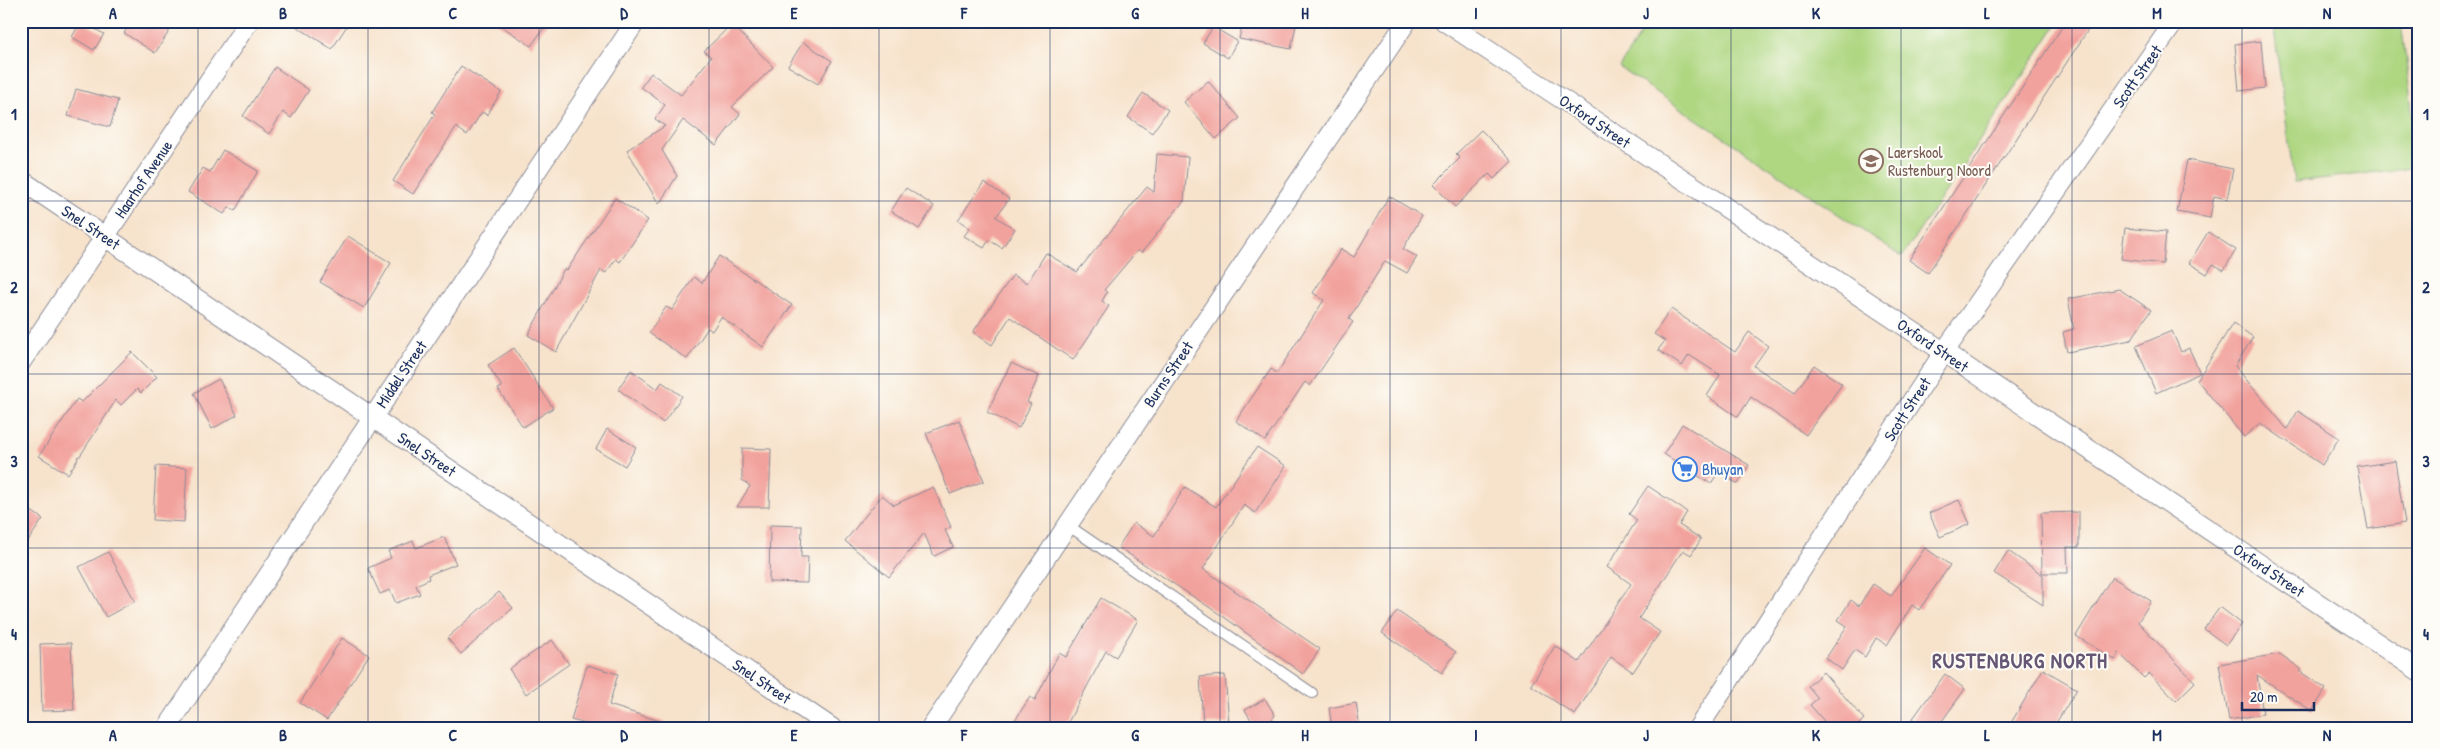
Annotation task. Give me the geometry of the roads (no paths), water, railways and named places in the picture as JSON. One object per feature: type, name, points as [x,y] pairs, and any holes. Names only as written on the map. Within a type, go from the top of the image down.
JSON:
[{"type":"street","name":"Haarhof Avenue","points":[[21,362],[249,21]]},
{"type":"street","name":"Middel Street","points":[[167,728],[636,21]]},
{"type":"street","name":"Burns Street","points":[[931,728],[1066,524],[1407,21]]},
{"type":"street","name":"Oxford Street","points":[[1444,21],[1944,352],[2419,671]]},
{"type":"street","name":"Scott Street","points":[[1698,728],[1944,352],[2175,21]]},
{"type":"street","name":"Snel Street","points":[[21,180],[832,728]]},
{"type":"lane","points":[[1066,524],[1312,693]]},
{"type":"place","name":"Laerskool Rustenburg Noord","points":[[1871,161]]},
{"type":"place","name":"Bhuyan","points":[[1685,469]]},
{"type":"district","name":"RUSTENBURG NORTH","points":[[2020,661]]}]
